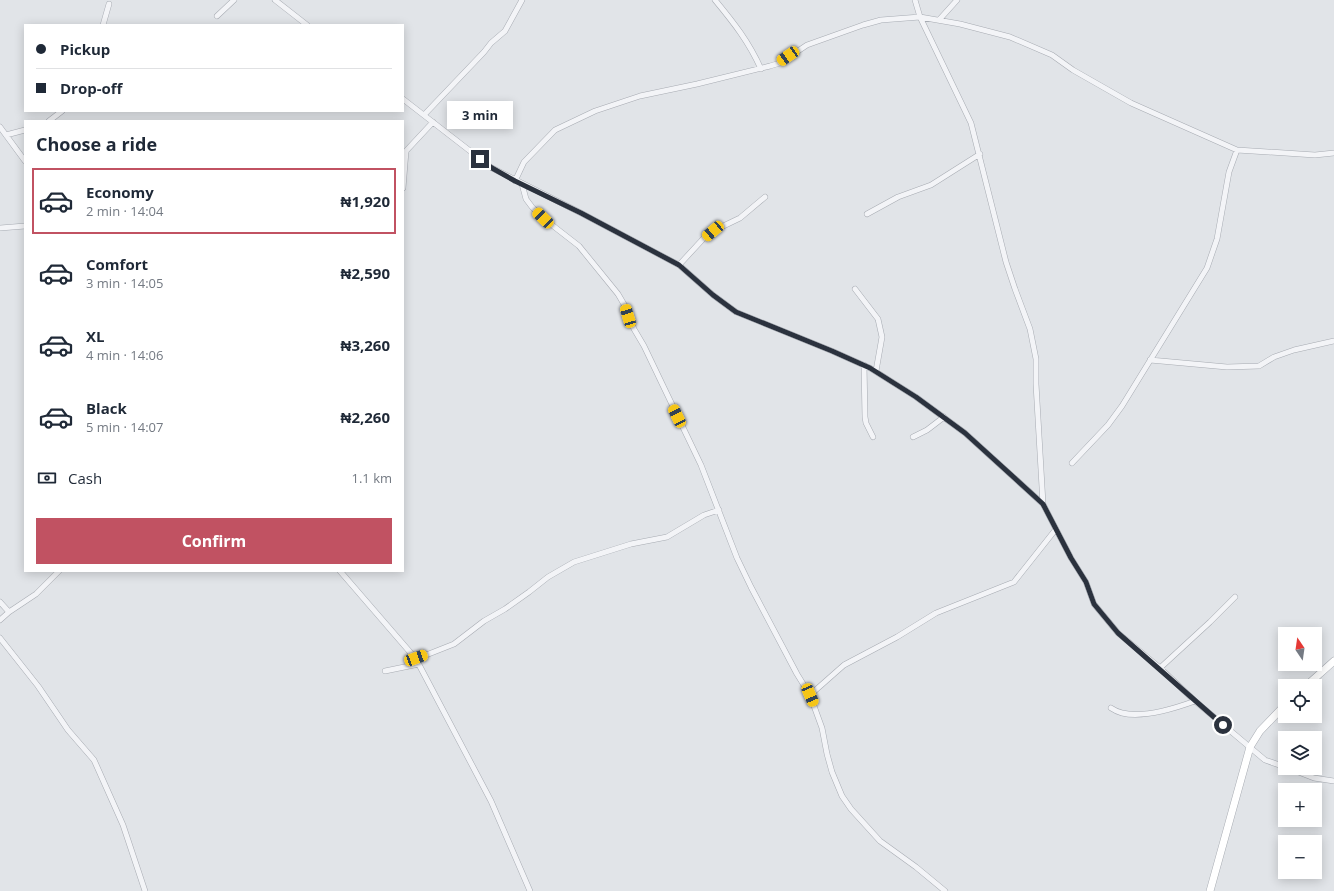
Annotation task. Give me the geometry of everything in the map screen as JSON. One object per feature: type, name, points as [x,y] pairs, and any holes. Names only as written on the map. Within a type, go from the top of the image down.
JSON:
[{"type":"street","points":[[217,16],[234,0]]},
{"type":"street","points":[[275,0],[306,24]]},
{"type":"street","points":[[424,115],[491,43],[505,31],[522,0]]},
{"type":"street","points":[[715,0],[748,43],[761,69]]},
{"type":"street","points":[[915,0],[920,17],[971,124],[980,154],[1006,262],[1030,329],[1036,359],[1036,384],[1043,504]]},
{"type":"street","points":[[939,20],[957,0]]},
{"type":"street","points":[[103,24],[109,4]]},
{"type":"street","points":[[515,181],[524,162],[555,130],[595,111],[640,96],[761,69],[780,62],[806,45],[875,22],[920,17],[960,24],[1010,37],[1052,55],[1073,70],[1131,103],[1237,150],[1315,155],[1334,153]]},
{"type":"street","points":[[404,100],[492,168],[679,265],[713,295],[736,312],[832,351],[876,371],[944,417],[965,433],[1043,504],[1071,558],[1086,582],[1094,604],[1118,633],[1265,760],[1278,765]]},
{"type":"street","points":[[50,120],[61,112]]},
{"type":"street","points":[[404,176],[406,151],[433,122]]},
{"type":"street","points":[[0,127],[24,160]]},
{"type":"street","points":[[6,135],[24,130]]},
{"type":"street","points":[[1072,463],[1108,425],[1122,406],[1207,268],[1217,239],[1229,172],[1237,150]]},
{"type":"street","points":[[866,214],[898,197],[931,185],[980,154]]},
{"type":"street","points":[[522,184],[526,199],[532,207],[543,218],[578,246],[618,294],[701,465],[737,558],[797,674],[810,695],[822,728],[832,772],[846,802],[880,841],[916,867],[945,891]]},
{"type":"street","points":[[679,265],[703,239],[713,231],[740,218],[766,198]]},
{"type":"street","points":[[0,228],[24,226]]},
{"type":"street","points":[[855,289],[878,319],[882,337],[876,371]]},
{"type":"street","points":[[1150,360],[1228,367],[1259,366],[1274,357],[1294,350],[1334,341]]},
{"type":"street","points":[[864,365],[865,417],[872,437]]},
{"type":"street","points":[[913,437],[927,430],[944,417]]},
{"type":"street","points":[[416,658],[454,644],[484,621],[505,609],[548,577],[574,562],[631,544],[667,538],[704,515],[719,510]]},
{"type":"street","points":[[810,695],[844,665],[897,637],[936,613],[1014,582],[1056,529]]},
{"type":"street","points":[[0,620],[9,612],[36,594],[58,572]]},
{"type":"street","points":[[341,572],[416,658],[491,801],[530,891]]},
{"type":"street","points":[[1160,668],[1235,597]]},
{"type":"street","points":[[0,602],[9,612]]},
{"type":"street","points":[[0,638],[38,686],[68,730],[94,760],[123,825],[145,891]]},
{"type":"street","points":[[1314,679],[1334,661]]},
{"type":"street","points":[[385,671],[419,664]]},
{"type":"street","points":[[1110,708],[1122,713],[1138,714],[1168,710],[1196,701]]},
{"type":"street","points":[[1210,891],[1250,747],[1260,731],[1278,712]]},
{"type":"street","points":[[1306,775],[1334,781]]},
{"type":"route","points":[[480,159],[492,168],[515,181],[581,213],[679,265],[713,295],[736,312],[870,368],[916,397],[965,433],[995,462],[1043,504],[1071,558],[1086,582],[1094,604],[1118,633],[1160,668],[1223,725]]}]
